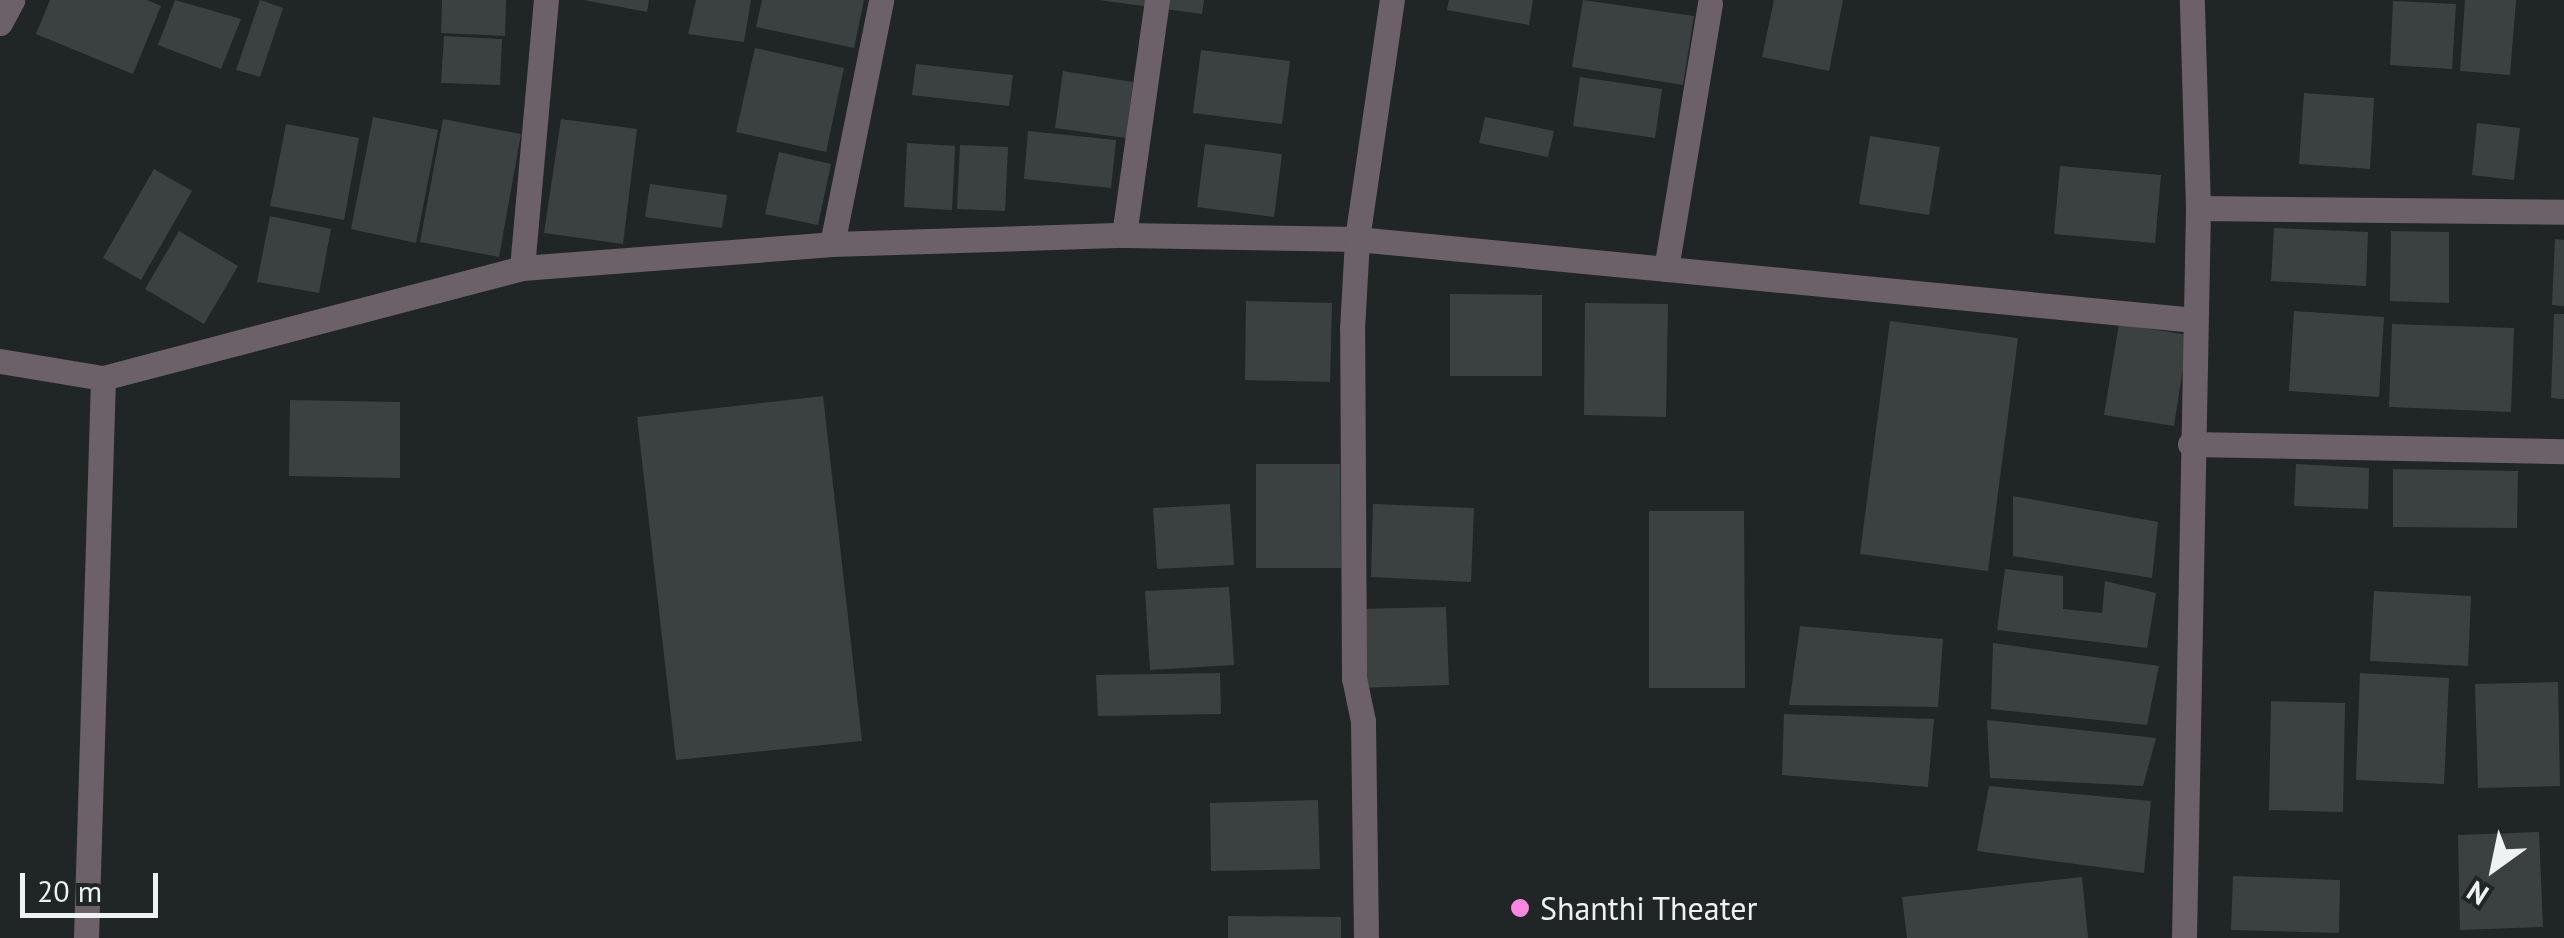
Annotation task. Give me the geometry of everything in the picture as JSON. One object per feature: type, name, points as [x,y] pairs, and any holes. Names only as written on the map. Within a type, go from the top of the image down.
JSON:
[{"type":"street","points":[[0,23],[12,0]]},
{"type":"street","points":[[522,268],[546,0]]},
{"type":"street","points":[[832,244],[881,0]]},
{"type":"street","points":[[1124,235],[1157,0]]},
{"type":"street","points":[[1366,938],[1363,721],[1354,678],[1358,239],[1392,0]]},
{"type":"street","points":[[2184,938],[2190,444],[2198,208],[2192,0]]},
{"type":"street","points":[[1666,269],[1710,4]]},
{"type":"street","points":[[2198,208],[2564,212]]},
{"type":"street","points":[[0,361],[102,378],[522,268],[832,244],[1124,235],[1358,239],[2195,320]]},
{"type":"street","points":[[86,938],[102,378]]},
{"type":"street","points":[[2190,444],[2564,450]]},
{"type":"building","points":[[50,0],[147,0],[161,6],[133,74],[36,34]]},
{"type":"building","points":[[175,0],[241,19],[221,69],[158,45]]},
{"type":"building","points":[[260,0],[283,8],[260,77],[236,70]]},
{"type":"building","points":[[442,0],[506,0],[505,36],[441,33]]},
{"type":"building","points":[[584,0],[649,0],[647,12]]},
{"type":"building","points":[[696,0],[751,0],[744,42],[688,34]]},
{"type":"building","points":[[762,0],[864,0],[854,48],[756,27]]},
{"type":"building","points":[[1099,0],[1204,0],[1202,14]]},
{"type":"building","points":[[1449,0],[1533,0],[1529,25],[1447,10]]},
{"type":"building","points":[[1583,0],[1694,16],[1683,85],[1572,67]]},
{"type":"building","points":[[1774,0],[1843,0],[1829,71],[1762,57]]},
{"type":"building","points":[[2465,0],[2516,0],[2510,75],[2460,71]]},
{"type":"building","points":[[2393,1],[2456,4],[2452,69],[2390,65]]},
{"type":"building","points":[[444,36],[502,39],[500,85],[441,83]]},
{"type":"building","points":[[755,48],[844,68],[826,152],[736,132]]},
{"type":"building","points":[[1201,50],[1290,61],[1282,124],[1193,113]]},
{"type":"building","points":[[916,64],[1013,75],[1009,106],[912,95]]},
{"type":"building","points":[[1063,71],[1133,82],[1126,138],[1055,128]]},
{"type":"building","points":[[1580,77],[1662,89],[1655,138],[1573,126]]},
{"type":"building","points":[[2304,93],[2374,98],[2370,169],[2299,164]]},
{"type":"building","points":[[373,117],[438,130],[416,243],[351,229]]},
{"type":"building","points":[[1485,117],[1554,131],[1548,157],[1479,143]]},
{"type":"building","points":[[443,119],[521,134],[499,257],[420,242]]},
{"type":"building","points":[[561,119],[637,129],[623,244],[544,233]]},
{"type":"building","points":[[2477,123],[2520,128],[2514,180],[2472,175]]},
{"type":"building","points":[[286,124],[359,138],[344,220],[270,206]]},
{"type":"building","points":[[1028,131],[1116,140],[1111,188],[1024,179]]},
{"type":"building","points":[[1870,136],[1940,147],[1929,215],[1859,204]]},
{"type":"building","points":[[907,143],[955,146],[952,210],[904,207]]},
{"type":"building","points":[[1205,144],[1282,154],[1274,217],[1197,207]]},
{"type":"building","points":[[960,145],[1008,147],[1005,211],[957,209]]},
{"type":"building","points":[[779,152],[831,164],[818,225],[765,214]]},
{"type":"building","points":[[2060,166],[2161,175],[2155,243],[2054,234]]},
{"type":"building","points":[[154,169],[192,191],[141,280],[103,258]]},
{"type":"building","points":[[650,184],[727,195],[722,228],[645,217]]},
{"type":"building","points":[[270,216],[331,229],[319,293],[257,282]]},
{"type":"building","points":[[2274,228],[2368,232],[2366,286],[2271,281]]},
{"type":"building","points":[[179,231],[238,266],[204,324],[145,289]]},
{"type":"building","points":[[2391,231],[2449,232],[2449,303],[2390,301]]},
{"type":"building","points":[[2555,239],[2564,240],[2564,306],[2552,305]]},
{"type":"building","points":[[1450,294],[1542,295],[1542,376],[1450,376]]},
{"type":"building","points":[[1246,301],[1332,303],[1330,382],[1245,380]]},
{"type":"building","points":[[1585,303],[1668,304],[1666,417],[1584,415]]},
{"type":"building","points":[[2294,311],[2384,317],[2379,397],[2289,391]]},
{"type":"building","points":[[2554,314],[2564,314],[2564,399],[2551,398]]},
{"type":"building","points":[[1890,321],[2018,338],[1988,571],[1860,554]]},
{"type":"building","points":[[2119,324],[2188,335],[2174,426],[2104,415]]},
{"type":"building","points":[[2392,324],[2514,328],[2511,412],[2389,407]]},
{"type":"building","points":[[823,396],[862,741],[676,760],[637,417]]},
{"type":"building","points":[[290,400],[400,402],[400,478],[289,476]]},
{"type":"building","points":[[1256,464],[1340,464],[1341,568],[1256,568]]},
{"type":"building","points":[[2296,464],[2369,468],[2368,509],[2294,506]]},
{"type":"building","points":[[2393,469],[2518,471],[2517,528],[2393,527]]},
{"type":"building","points":[[2013,496],[2158,522],[2152,578],[2013,556]]},
{"type":"building","points":[[1230,504],[1234,565],[1157,569],[1153,508]]},
{"type":"building","points":[[1373,504],[1474,508],[1471,582],[1371,577]]},
{"type":"building","points":[[1649,511],[1744,511],[1745,688],[1649,688]]},
{"type":"building","points":[[2005,569],[2063,576],[2063,609],[2102,613],[2105,581],[2156,593],[2147,648],[1997,630]]},
{"type":"building","points":[[1229,587],[1234,665],[1150,670],[1145,591]]},
{"type":"building","points":[[2374,591],[2471,596],[2468,666],[2370,661]]},
{"type":"building","points":[[1446,607],[1449,685],[1358,688],[1356,609]]},
{"type":"building","points":[[1800,626],[1943,639],[1938,707],[1789,705]]},
{"type":"building","points":[[1993,643],[2159,666],[2147,725],[1991,709]]},
{"type":"building","points":[[1220,673],[1221,714],[1098,716],[1096,675]]},
{"type":"building","points":[[2360,673],[2449,678],[2444,784],[2356,780]]},
{"type":"building","points":[[2558,682],[2560,786],[2478,788],[2475,684]]},
{"type":"building","points":[[2271,701],[2345,703],[2343,812],[2269,810]]},
{"type":"building","points":[[1784,714],[1934,719],[1928,787],[1782,775]]},
{"type":"building","points":[[1987,720],[2156,738],[2143,786],[1990,778]]},
{"type":"building","points":[[1989,786],[2151,801],[2144,873],[1977,851]]},
{"type":"building","points":[[1318,800],[1320,869],[1211,871],[1210,803]]},
{"type":"building","points":[[2539,832],[2543,927],[2460,930],[2458,835]]},
{"type":"building","points":[[2233,876],[2340,880],[2339,933],[2231,930]]},
{"type":"building","points":[[2082,877],[2088,938],[1907,938],[1902,897]]},
{"type":"building","points":[[1228,916],[1341,917],[1341,938],[1228,938]]},
{"type":"place","name":"Shanthi Theater","points":[[1520,908]]}]
